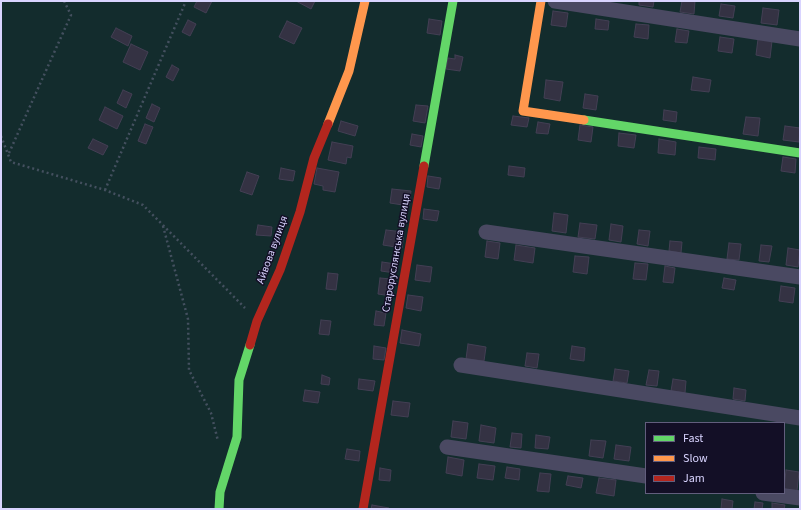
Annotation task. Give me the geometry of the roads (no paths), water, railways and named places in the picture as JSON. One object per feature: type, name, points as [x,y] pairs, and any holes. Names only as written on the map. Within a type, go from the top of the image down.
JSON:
[{"type":"street","name":"Айвова вулиця","points":[[219,509],[220,492],[237,437],[239,380],[258,321],[280,270],[300,212],[314,158],[349,71],[365,1]]},
{"type":"street","name":"Староруслянська вулиця","points":[[363,509],[453,1]]},
{"type":"street","points":[[541,1],[523,111],[800,153]]},
{"type":"street","points":[[555,1],[800,38]]},
{"type":"street","points":[[486,232],[800,277]]},
{"type":"street","points":[[461,366],[800,418]]},
{"type":"street","points":[[447,447],[645,476]]},
{"type":"street","points":[[770,494],[800,498]]}]
